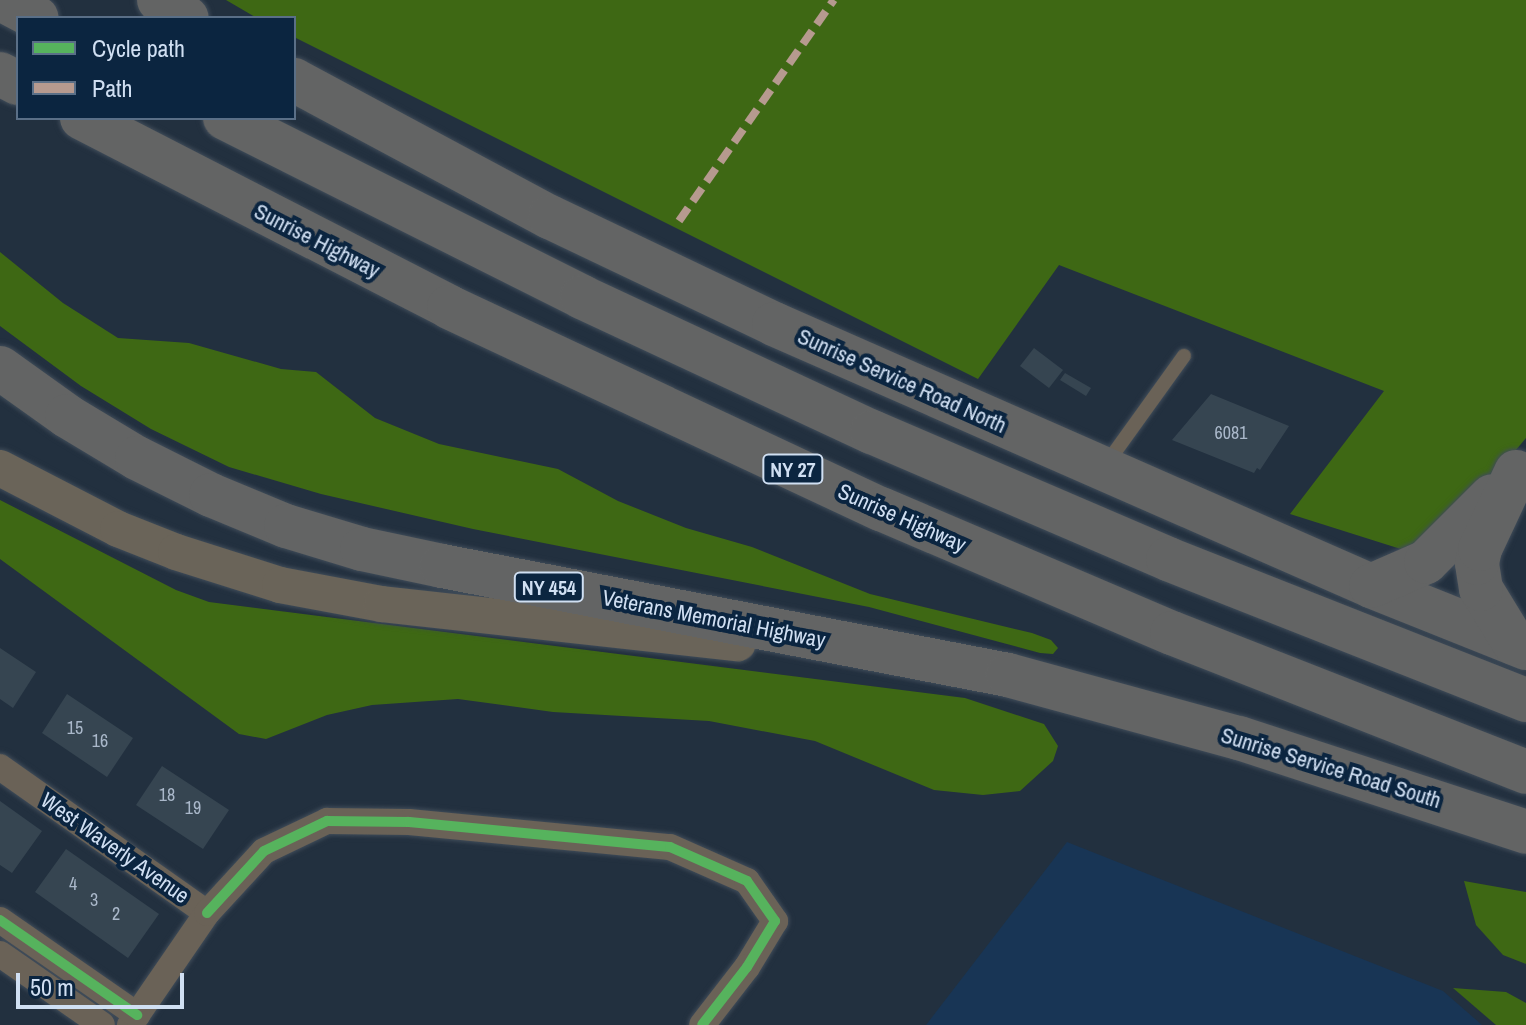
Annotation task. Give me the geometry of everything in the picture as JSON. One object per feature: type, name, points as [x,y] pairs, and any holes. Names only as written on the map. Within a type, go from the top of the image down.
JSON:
[{"type":"highway","points":[[3,0],[33,16]]},
{"type":"highway","points":[[159,0],[184,16]]},
{"type":"highway","name":"Sunrise Service Road North","points":[[296,81],[550,217],[661,272],[1102,470],[1371,586],[1520,646]]},
{"type":"highway","name":"Sunrise Highway","points":[[86,120],[436,301],[748,449],[1158,628],[1526,772]]},
{"type":"highway","points":[[229,120],[569,291],[872,432],[1182,565],[1526,700]]},
{"type":"highway","name":"Veterans Memorial Highway","points":[[0,368],[67,416],[137,458],[211,495],[286,526],[362,549],[1008,675],[1134,710]]},
{"type":"highway","points":[[1371,586],[1426,562],[1521,466]]},
{"type":"highway","points":[[1520,646],[1481,589],[1477,563],[1480,549],[1521,466]]},
{"type":"highway","name":"Sunrise Service Road South","points":[[1134,710],[1343,770],[1526,832]]},
{"type":"main road","points":[[142,0],[173,16]]},
{"type":"main road","points":[[0,468],[66,504],[176,552],[316,593],[382,604],[702,638],[1004,691],[1134,710]]},
{"type":"street","name":"West Waverly Avenue","points":[[0,767],[207,913],[132,1022],[0,920]]},
{"type":"street","points":[[207,913],[264,851],[327,821],[409,822],[670,847],[747,881],[775,921],[747,967],[702,1025]]},
{"type":"street","points":[[0,954],[102,1025]]},
{"type":"lane","points":[[1102,470],[1184,356]]},
{"type":"shaded area","points":[[1067,842],[1443,991],[1482,1025],[926,1025]]},
{"type":"green space","points":[[226,0],[1526,0],[1526,438],[1426,557],[1290,514],[1384,391],[1059,265],[978,379],[296,38],[296,16],[254,16]]},
{"type":"green space","points":[[0,252],[63,303],[118,338],[189,343],[281,369],[316,372],[375,418],[439,444],[558,469],[618,501],[686,528],[752,547],[870,594],[1032,633],[1051,640],[1058,648],[1053,654],[1040,653],[869,607],[473,529],[321,494],[229,467],[151,429],[81,386],[0,326]]},
{"type":"green space","points":[[0,500],[176,590],[209,602],[965,698],[1044,724],[1058,746],[1053,761],[1020,791],[983,795],[934,790],[815,741],[709,721],[553,712],[458,699],[372,705],[327,715],[266,739],[239,734],[0,559]]},
{"type":"green space","points":[[1464,881],[1526,892],[1526,964],[1503,955],[1476,925]]},
{"type":"green space","points":[[1453,988],[1506,992],[1526,1003],[1526,1025],[1496,1025]]},
{"type":"building","points":[[1034,348],[1063,370],[1049,388],[1020,366]]},
{"type":"building","points":[[1065,373],[1091,388],[1086,396],[1060,380]]},
{"type":"building","points":[[1211,394],[1289,426],[1260,470],[1257,468],[1254,473],[1172,440]]},
{"type":"building","points":[[0,648],[36,672],[13,708],[0,699]]},
{"type":"building","points":[[67,694],[133,738],[107,777],[42,733]]},
{"type":"building","points":[[162,766],[229,810],[203,849],[136,805]]},
{"type":"building","points":[[0,801],[42,831],[12,873],[0,865]]},
{"type":"building","points":[[66,849],[159,914],[128,958],[35,892]]},
{"type":"marked path","points":[[679,221],[834,0]]},
{"type":"cycle path","points":[[207,913],[264,851],[327,821],[409,822],[670,847],[747,881],[775,921],[747,967],[702,1025]]},
{"type":"cycle path","points":[[0,920],[137,1015]]}]
